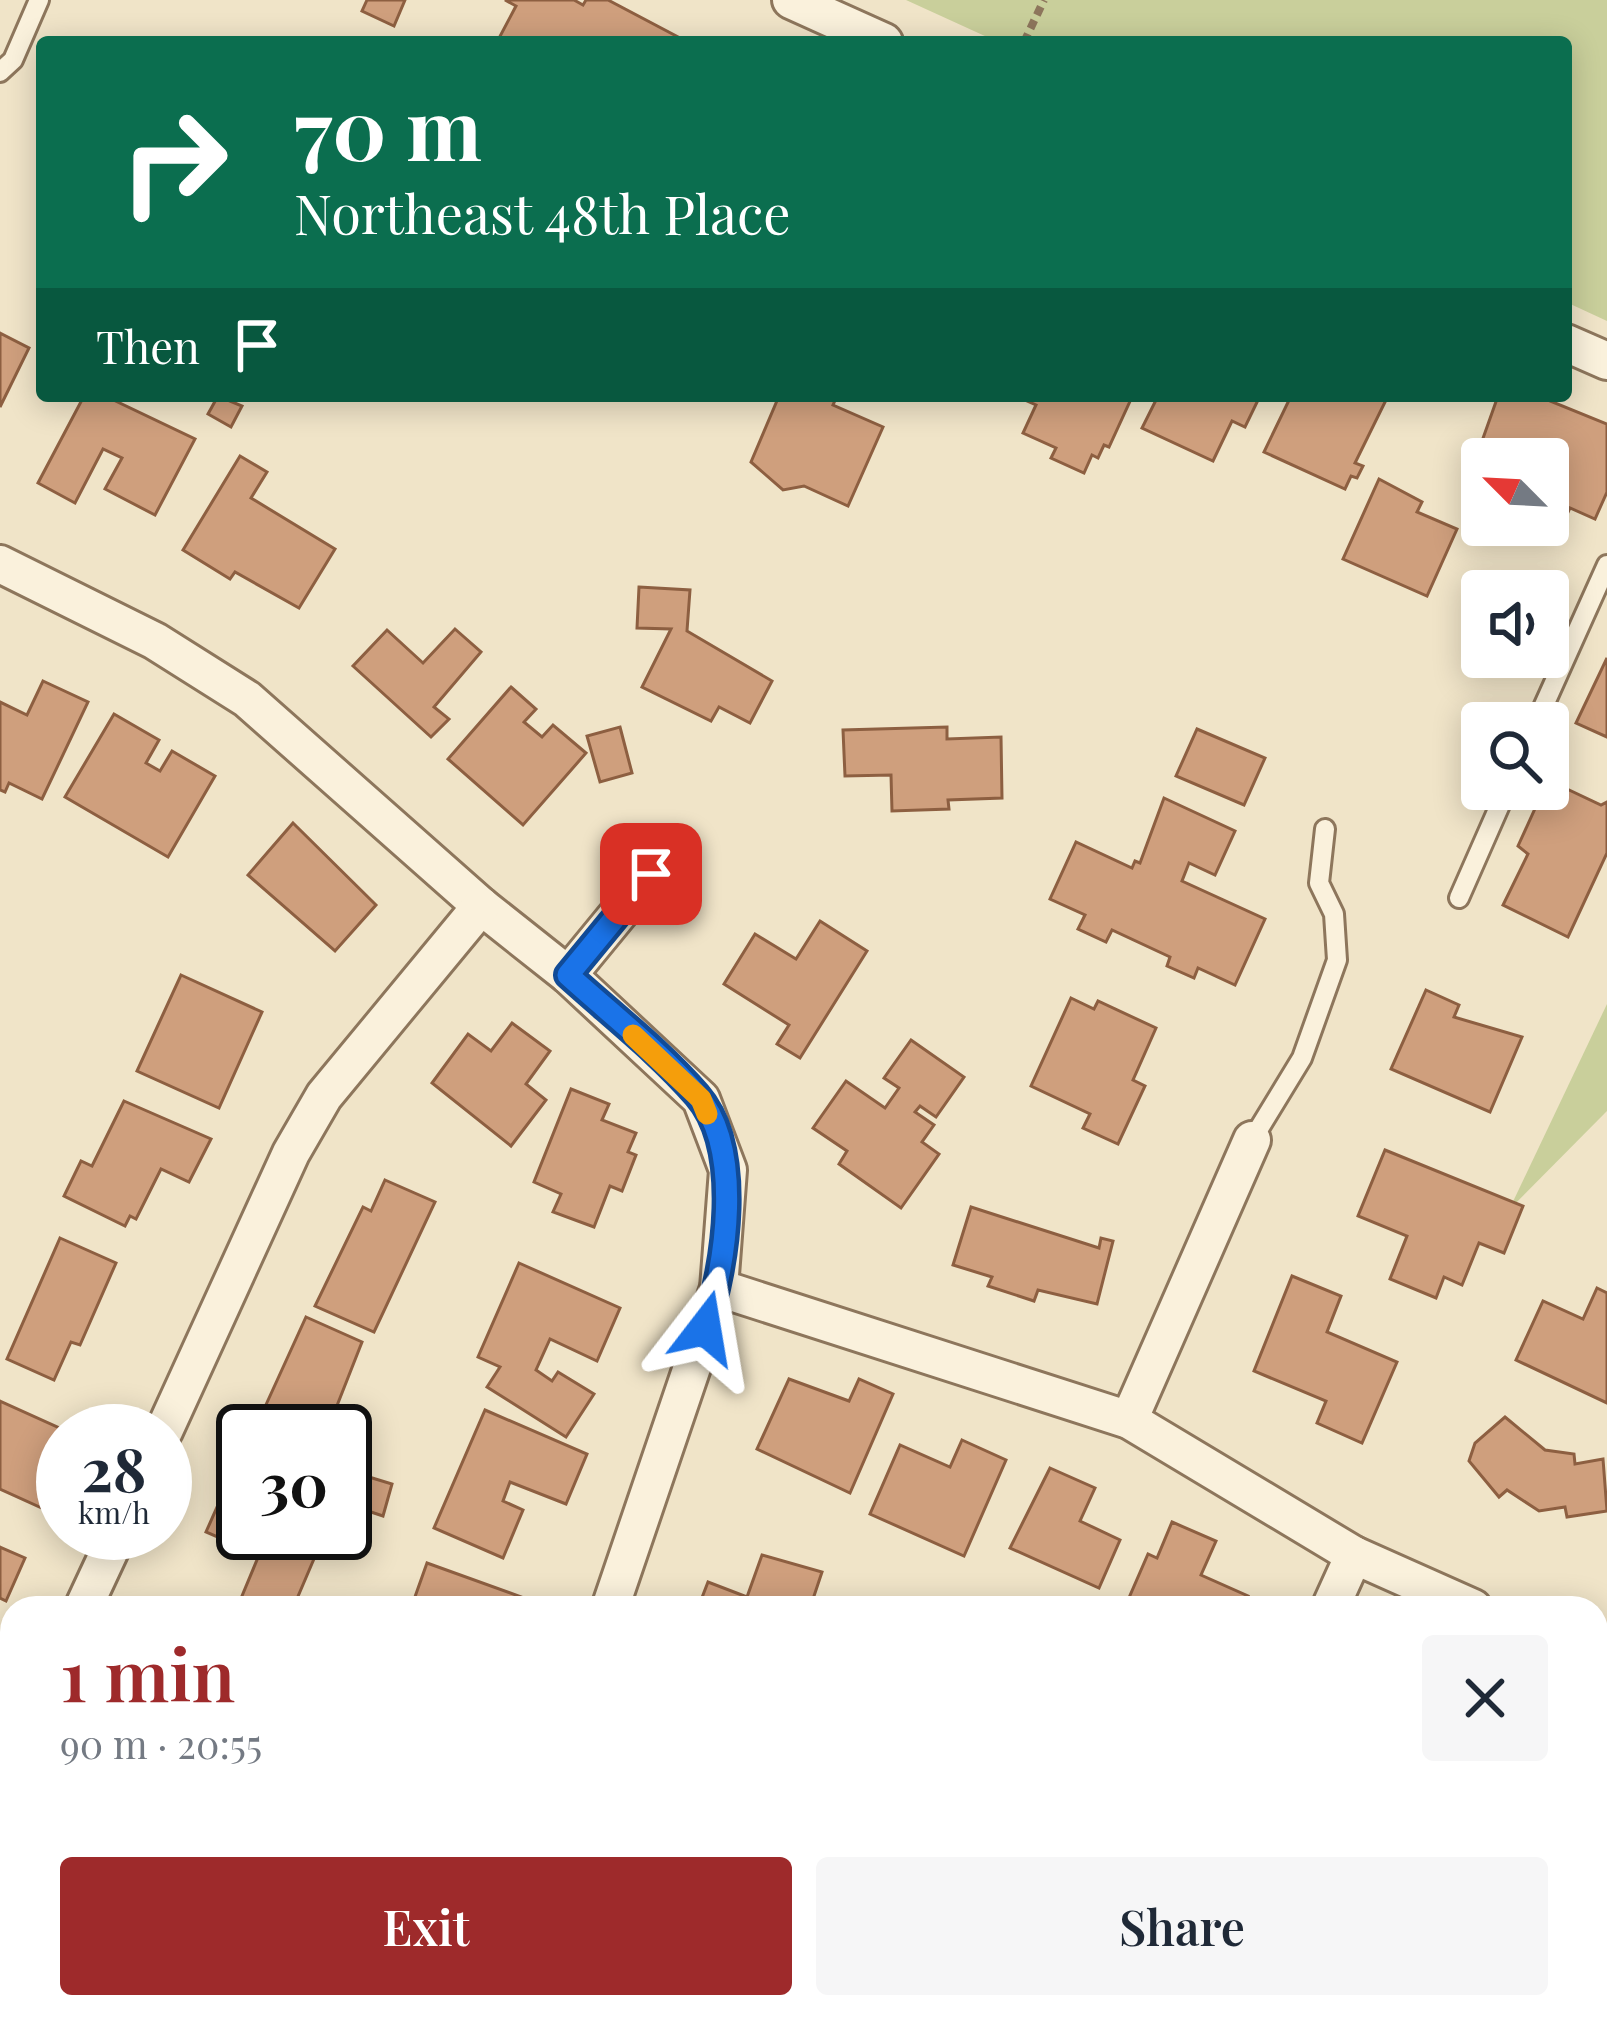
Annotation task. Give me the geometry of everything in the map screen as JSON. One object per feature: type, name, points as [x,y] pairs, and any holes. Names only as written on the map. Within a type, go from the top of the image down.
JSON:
[{"type":"street","points":[[791,0],[871,36]]},
{"type":"street","points":[[1572,346],[1607,361]]},
{"type":"street","points":[[0,564],[154,641],[247,699],[481,906],[568,975],[701,1099],[728,1170],[719,1288],[614,1596]]},
{"type":"street","points":[[568,975],[651,874]]},
{"type":"street","points":[[176,1404],[291,1153],[324,1096],[481,906]]},
{"type":"street","points":[[1129,1420],[1252,1140]]},
{"type":"street","points":[[719,1288],[1129,1420],[1354,1555],[1447,1596]]},
{"type":"street","points":[[1335,1596],[1354,1555]]},
{"type":"street","points":[[89,1596],[105,1560]]},
{"type":"lane","points":[[0,72],[13,60],[39,0]]},
{"type":"lane","points":[[1546,702],[1607,565]]},
{"type":"lane","points":[[1459,898],[1498,810]]},
{"type":"lane","points":[[1252,1140],[1302,1058],[1337,960],[1334,914],[1319,883],[1325,829]]},
{"type":"path","points":[[1027,36],[1045,0]]},
{"type":"green space","points":[[906,0],[1607,0],[1607,321],[1572,305],[1572,36],[985,36]]},
{"type":"green space","points":[[1607,1004],[1607,1111],[1509,1210]]},
{"type":"building","points":[[367,0],[405,0],[394,26],[362,11]]},
{"type":"building","points":[[505,0],[574,0],[583,5],[586,0],[608,0],[676,36],[500,36],[516,6]]},
{"type":"building","points":[[0,333],[29,348],[0,407]]},
{"type":"building","points":[[81,402],[118,402],[195,439],[155,515],[105,489],[122,458],[103,449],[75,503],[38,483]]},
{"type":"building","points":[[215,402],[242,406],[231,427],[208,414]]},
{"type":"building","points":[[776,402],[834,402],[883,427],[848,506],[804,486],[783,490],[751,462]]},
{"type":"building","points":[[1029,402],[1130,402],[1109,447],[1104,445],[1098,458],[1092,455],[1084,473],[1051,458],[1056,448],[1023,433],[1036,405]]},
{"type":"building","points":[[1155,402],[1257,402],[1245,427],[1232,421],[1213,461],[1142,428]]},
{"type":"building","points":[[1288,402],[1385,402],[1355,463],[1363,466],[1345,489],[1264,452]]},
{"type":"building","points":[[1496,402],[1553,402],[1607,424],[1607,492],[1595,519],[1570,508],[1569,438],[1483,438]]},
{"type":"building","points":[[240,456],[267,472],[251,498],[335,549],[299,608],[235,572],[230,579],[183,550]]},
{"type":"building","points":[[1379,479],[1422,502],[1417,512],[1457,529],[1427,596],[1343,559]]},
{"type":"building","points":[[639,587],[690,590],[687,631],[772,681],[750,723],[719,707],[711,721],[642,687],[671,629],[637,628]]},
{"type":"building","points":[[455,629],[481,652],[434,707],[449,719],[431,737],[353,666],[387,630],[423,663]]},
{"type":"building","points":[[1607,658],[1607,737],[1576,723]]},
{"type":"building","points":[[43,681],[88,702],[42,799],[9,783],[5,792],[0,790],[0,702],[27,715]]},
{"type":"building","points":[[511,687],[536,709],[524,722],[542,737],[553,725],[586,753],[523,825],[448,759]]},
{"type":"building","points":[[114,714],[159,740],[146,763],[160,771],[172,751],[215,776],[168,857],[65,797]]},
{"type":"building","points":[[620,727],[632,773],[600,782],[587,736]]},
{"type":"building","points":[[947,727],[947,739],[1001,737],[1002,798],[948,800],[949,809],[892,811],[891,775],[845,776],[843,730]]},
{"type":"building","points":[[1197,729],[1265,758],[1244,805],[1176,776]]},
{"type":"building","points":[[1569,790],[1601,805],[1607,802],[1607,853],[1568,937],[1503,905],[1528,854],[1518,846],[1534,810],[1569,810]]},
{"type":"building","points":[[1164,798],[1235,831],[1215,875],[1189,863],[1182,881],[1265,919],[1235,985],[1198,968],[1194,978],[1167,966],[1170,957],[1112,930],[1106,942],[1078,929],[1085,915],[1050,899],[1076,842],[1132,868],[1135,861],[1140,863]]},
{"type":"building","points":[[293,823],[376,905],[335,951],[248,875]]},
{"type":"building","points":[[820,921],[867,951],[800,1058],[777,1044],[789,1025],[724,984],[755,934],[796,959]]},
{"type":"building","points":[[181,975],[262,1012],[219,1108],[137,1071]]},
{"type":"building","points":[[1426,990],[1459,1005],[1454,1017],[1522,1037],[1490,1112],[1391,1069]]},
{"type":"building","points":[[1071,998],[1094,1009],[1098,1001],[1156,1028],[1133,1080],[1145,1086],[1118,1144],[1083,1128],[1090,1114],[1031,1086]]},
{"type":"building","points":[[512,1023],[550,1051],[526,1084],[546,1100],[511,1146],[432,1083],[468,1034],[491,1051]]},
{"type":"building","points":[[911,1040],[964,1077],[936,1117],[920,1106],[915,1112],[934,1125],[922,1142],[939,1154],[901,1208],[839,1164],[847,1151],[813,1128],[846,1081],[885,1108],[899,1088],[884,1078]]},
{"type":"building","points":[[571,1089],[609,1104],[602,1120],[636,1133],[628,1152],[636,1155],[622,1191],[610,1186],[594,1227],[553,1212],[561,1194],[534,1182]]},
{"type":"building","points":[[124,1101],[211,1139],[189,1182],[161,1169],[136,1219],[130,1216],[125,1226],[64,1196],[81,1161],[92,1166]]},
{"type":"building","points":[[1385,1150],[1523,1206],[1504,1253],[1479,1243],[1462,1285],[1444,1277],[1436,1298],[1390,1279],[1407,1236],[1358,1216]]},
{"type":"building","points":[[385,1180],[435,1202],[374,1332],[315,1306],[363,1207],[371,1211]]},
{"type":"building","points":[[971,1207],[1099,1248],[1101,1238],[1113,1241],[1097,1304],[1038,1290],[1034,1301],[988,1286],[992,1277],[953,1265]]},
{"type":"building","points":[[60,1238],[116,1263],[80,1345],[71,1342],[54,1380],[7,1359]]},
{"type":"building","points":[[519,1263],[620,1308],[597,1361],[550,1339],[536,1370],[552,1381],[558,1372],[594,1394],[566,1437],[487,1387],[500,1367],[478,1357]]},
{"type":"building","points":[[1292,1276],[1341,1296],[1327,1332],[1397,1362],[1362,1443],[1317,1423],[1326,1401],[1254,1371]]},
{"type":"building","points":[[1597,1288],[1607,1293],[1607,1403],[1516,1360],[1543,1301],[1583,1319]]},
{"type":"building","points":[[306,1317],[362,1342],[338,1404],[266,1404]]},
{"type":"building","points":[[789,1379],[849,1401],[859,1379],[893,1394],[850,1493],[757,1449]]},
{"type":"building","points":[[0,1401],[36,1417],[36,1505],[0,1489]]},
{"type":"building","points":[[485,1410],[587,1454],[566,1504],[510,1482],[503,1501],[523,1510],[503,1558],[434,1528]]},
{"type":"building","points":[[1505,1417],[1545,1450],[1574,1454],[1575,1464],[1603,1459],[1607,1511],[1567,1517],[1565,1507],[1539,1511],[1507,1490],[1499,1497],[1469,1461],[1475,1443]]},
{"type":"building","points":[[962,1440],[1006,1460],[964,1556],[870,1514],[900,1445],[950,1467]]},
{"type":"building","points":[[1050,1468],[1095,1488],[1080,1521],[1120,1540],[1099,1588],[1010,1548]]},
{"type":"building","points":[[372,1478],[392,1484],[383,1516],[372,1512]]},
{"type":"building","points":[[216,1509],[216,1536],[206,1532]]},
{"type":"building","points":[[1172,1522],[1216,1541],[1201,1575],[1248,1596],[1130,1596],[1148,1554],[1157,1558]]},
{"type":"building","points":[[0,1547],[25,1558],[8,1596],[0,1596]]},
{"type":"building","points":[[762,1555],[822,1572],[814,1596],[747,1596]]},
{"type":"building","points":[[257,1560],[313,1560],[298,1596],[242,1596]]},
{"type":"building","points":[[427,1563],[519,1596],[415,1596]]},
{"type":"building","points":[[708,1582],[744,1596],[703,1596]]},
{"type":"slow traffic","points":[[633,1035],[701,1099],[707,1114]]},
{"type":"route","points":[[651,874],[568,975],[701,1099],[728,1170],[719,1288],[705,1328]]}]
